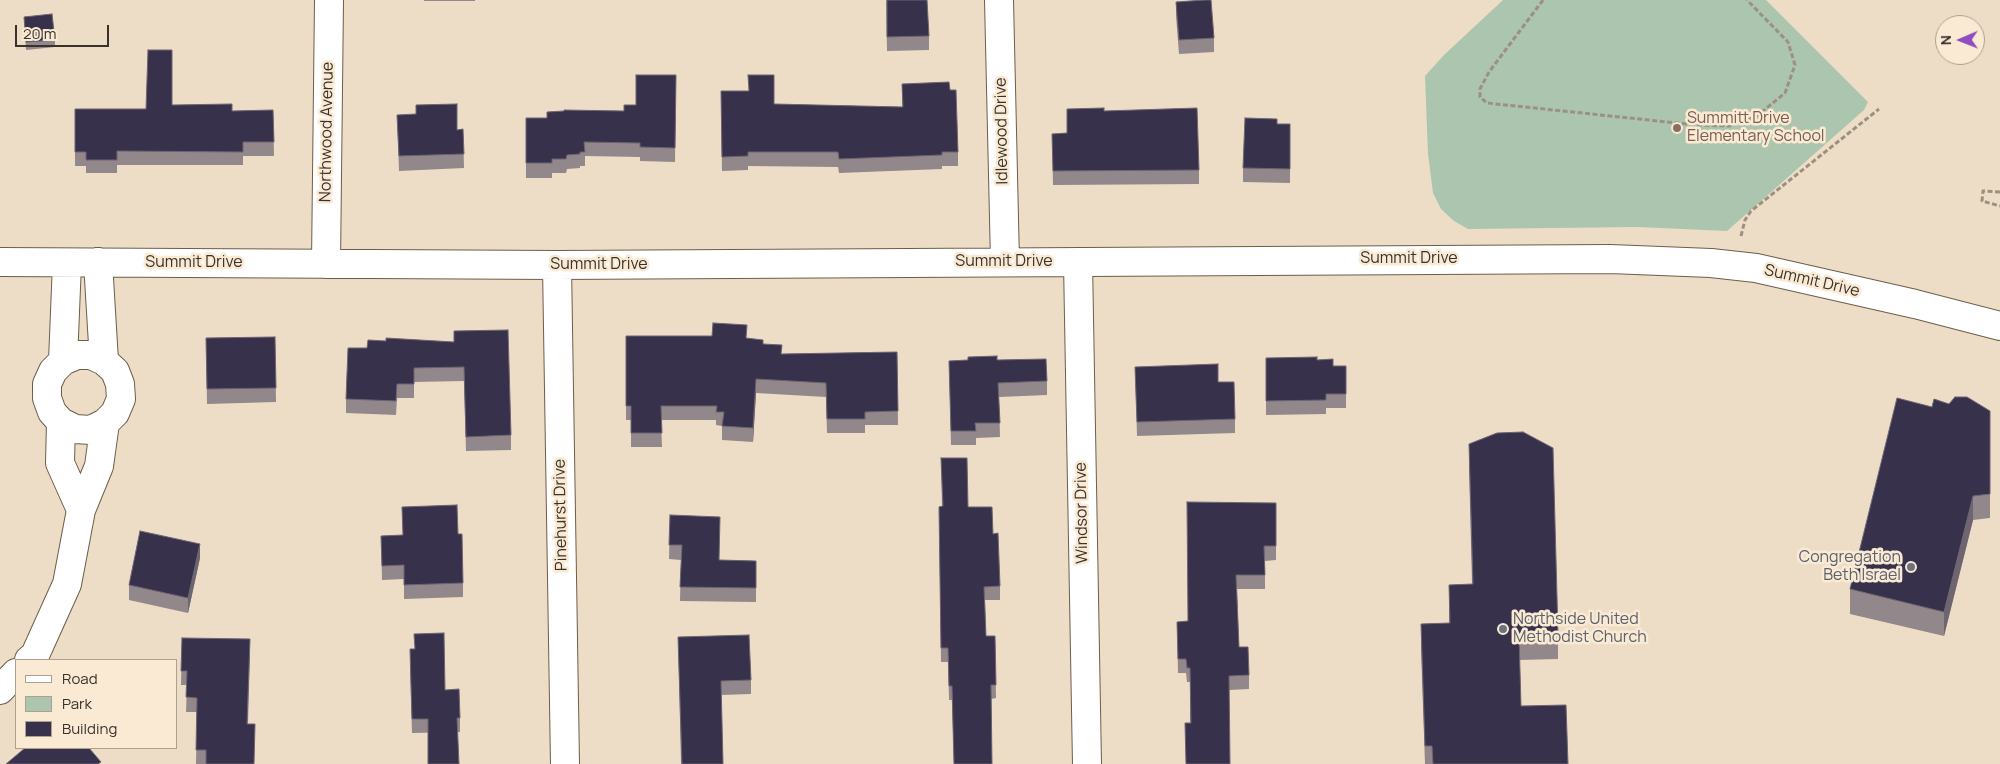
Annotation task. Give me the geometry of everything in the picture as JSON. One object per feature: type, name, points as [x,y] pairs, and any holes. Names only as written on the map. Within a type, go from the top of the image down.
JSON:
[{"type":"street","name":"Northwood Avenue","points":[[326,264],[329,0]]},
{"type":"street","name":"Idlewood Drive","points":[[998,0],[1005,262]]},
{"type":"street","name":"Summit Drive","points":[[0,262],[557,265],[1592,259],[1711,263],[1765,270],[1915,304],[2000,326]]},
{"type":"street","points":[[98,262],[104,361]]},
{"type":"street","name":"Windsor Drive","points":[[1078,262],[1087,764]]},
{"type":"street","points":[[63,361],[67,263]]},
{"type":"street","name":"Pinehurst Drive","points":[[557,265],[565,764]]},
{"type":"street","points":[[77,355],[91,356],[104,361],[115,371],[120,384],[121,400],[115,413],[105,423],[91,430],[76,429],[61,422],[52,412],[47,398],[47,384],[53,371],[63,361],[77,355]]},
{"type":"street","points":[[61,422],[60,463],[80,510]]},
{"type":"street","points":[[30,659],[35,655],[67,584],[80,510],[100,466],[105,423]]},
{"type":"street","points":[[0,690],[15,674]]},
{"type":"path","points":[[1543,0],[1489,72],[1480,89],[1480,97],[1487,102],[1696,125],[1729,126],[1757,116],[1785,94],[1795,65],[1788,42],[1747,0]]},
{"type":"path","points":[[1740,239],[1745,220],[1751,211],[1879,109]]},
{"type":"path","points":[[2000,192],[1983,191],[1982,201],[2000,206]]},
{"type":"green space","points":[[1503,0],[1766,0],[1868,102],[1864,110],[1727,231],[1638,227],[1468,229],[1454,221],[1441,209],[1433,193],[1428,154],[1425,76],[1444,55]]},
{"type":"building","points":[[887,0],[927,0],[929,36],[887,37]]},
{"type":"building","points":[[1211,0],[1214,38],[1179,40],[1176,2]]},
{"type":"building","points":[[52,14],[55,40],[26,42],[24,17]]},
{"type":"building","points":[[148,50],[172,50],[172,105],[232,104],[232,111],[273,110],[274,142],[243,142],[243,152],[117,151],[117,160],[86,160],[86,152],[75,152],[75,109],[146,109]]},
{"type":"building","points":[[636,75],[676,75],[675,148],[640,147],[640,143],[584,142],[585,152],[580,152],[580,154],[567,155],[566,159],[552,159],[552,163],[526,163],[526,118],[547,118],[547,112],[564,110],[624,111],[624,105],[636,105]]},
{"type":"building","points":[[748,75],[774,75],[774,104],[903,107],[902,84],[949,82],[950,90],[956,90],[958,152],[942,152],[942,155],[839,159],[838,152],[748,152],[748,156],[722,157],[721,91],[749,91]]},
{"type":"building","points":[[457,104],[457,130],[463,129],[464,154],[399,156],[397,115],[416,114],[416,105]]},
{"type":"building","points":[[1104,108],[1104,111],[1197,108],[1199,170],[1053,171],[1052,134],[1067,133],[1067,109]]},
{"type":"building","points":[[1245,118],[1277,119],[1277,124],[1290,124],[1290,169],[1243,168]]},
{"type":"building","points":[[713,323],[747,325],[746,338],[763,340],[763,344],[782,345],[781,354],[897,352],[898,411],[865,412],[865,419],[827,419],[826,383],[756,379],[753,428],[722,426],[724,412],[716,412],[717,406],[661,406],[662,433],[631,433],[631,406],[626,406],[626,336],[712,336]]},
{"type":"building","points":[[508,330],[511,435],[466,437],[464,367],[414,368],[414,384],[397,384],[396,401],[346,399],[348,348],[367,348],[368,340],[386,341],[386,338],[454,342],[454,331]]},
{"type":"building","points":[[275,337],[276,388],[207,389],[206,338]]},
{"type":"building","points":[[997,356],[997,360],[1046,359],[1047,381],[998,383],[1000,423],[975,423],[976,431],[951,431],[949,361],[968,360],[968,357]]},
{"type":"building","points":[[1317,357],[1317,360],[1333,359],[1333,366],[1346,366],[1346,394],[1326,394],[1326,400],[1266,401],[1266,358]]},
{"type":"building","points":[[1218,364],[1218,382],[1234,382],[1235,419],[1137,422],[1135,367]]},
{"type":"building","name":"Congregation Beth Israel","points":[[1955,397],[1967,397],[1990,411],[1990,494],[1973,496],[1944,612],[1850,589],[1897,398],[1932,407],[1934,399],[1949,404]]},
{"type":"building","name":"Northside United Methodist Church","points":[[1523,432],[1553,448],[1558,634],[1519,635],[1521,706],[1566,705],[1568,764],[1433,764],[1432,746],[1425,746],[1421,624],[1450,623],[1449,585],[1473,584],[1469,444],[1497,433]]},
{"type":"building","points":[[941,458],[967,458],[968,507],[992,507],[993,534],[998,533],[1000,586],[984,587],[986,636],[995,636],[996,685],[991,685],[992,764],[954,764],[952,686],[949,686],[948,648],[941,648],[939,507],[943,506]]},
{"type":"building","points":[[1187,502],[1276,503],[1276,546],[1264,546],[1265,575],[1236,575],[1239,647],[1248,647],[1249,675],[1229,676],[1230,764],[1186,764],[1185,723],[1191,723],[1190,668],[1187,668],[1186,659],[1178,659],[1177,622],[1188,621]]},
{"type":"building","points":[[457,505],[458,534],[462,534],[463,583],[404,585],[404,565],[382,566],[381,536],[403,535],[402,507]]},
{"type":"building","points":[[670,515],[720,517],[719,560],[756,561],[756,588],[680,587],[682,545],[669,545]]},
{"type":"building","points":[[140,531],[200,544],[188,598],[129,585]]},
{"type":"building","points":[[444,633],[445,690],[459,689],[460,718],[457,718],[459,764],[428,764],[428,719],[412,719],[410,649],[415,649],[414,634]]},
{"type":"building","points":[[749,635],[751,680],[721,681],[723,764],[682,764],[678,637]]},
{"type":"building","points":[[182,638],[250,639],[247,724],[255,724],[254,764],[206,764],[206,750],[196,750],[197,698],[186,697],[187,671],[181,671]]},
{"type":"building","points":[[24,749],[90,749],[101,762],[98,764],[6,764]]},
{"type":"place","name":"Summitt Drive Elementary School","points":[[1677,128]]},
{"type":"place","name":"Congregation Beth Israel","points":[[1911,567]]},
{"type":"place","name":"Northside United Methodist Church","points":[[1503,629]]}]
